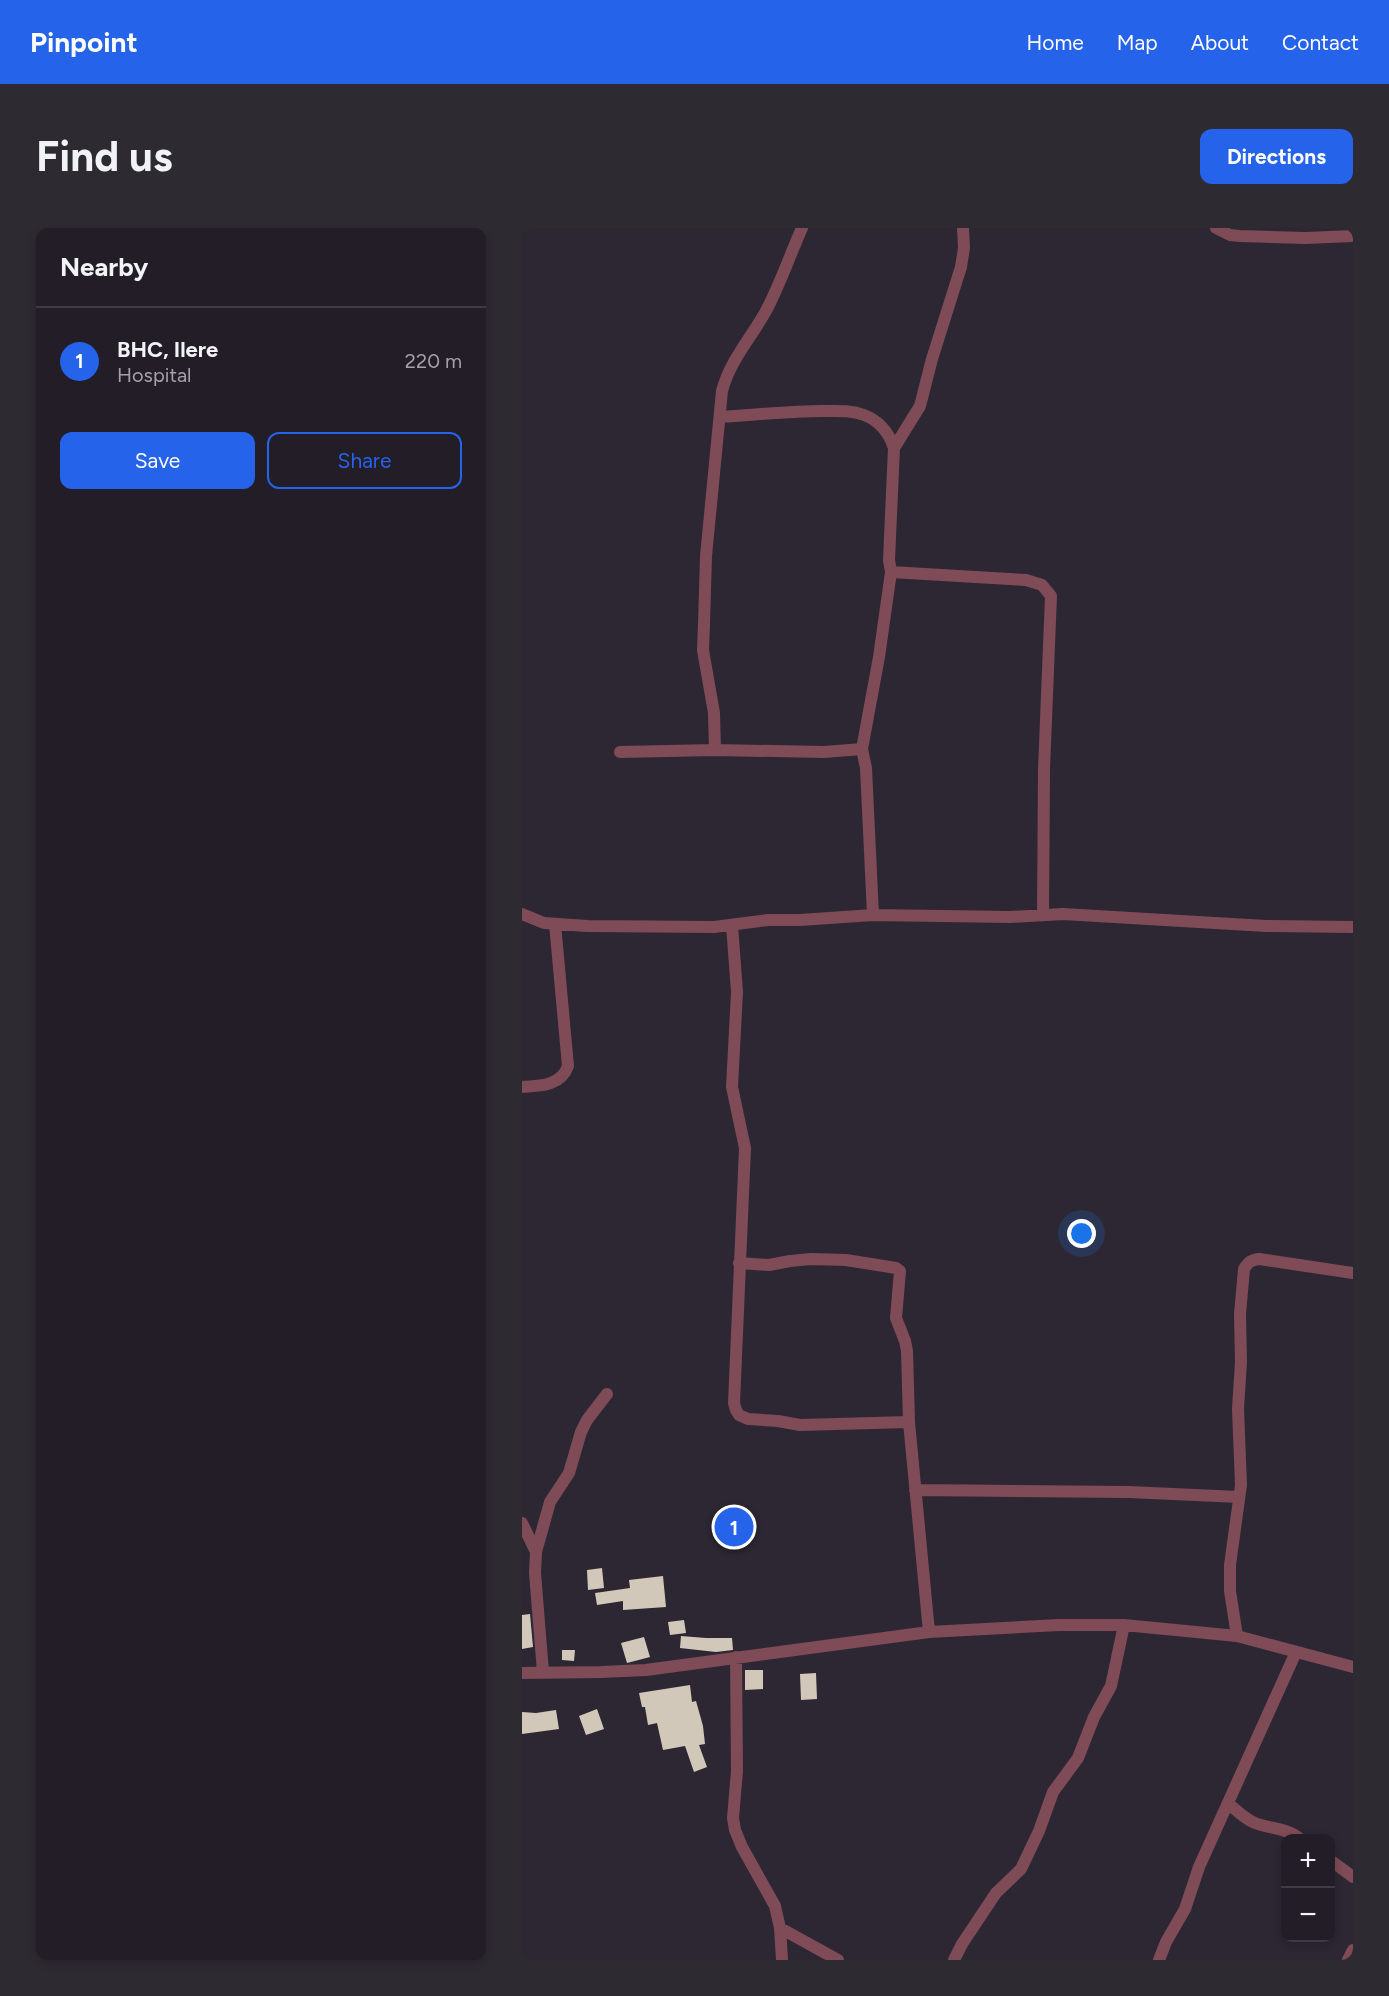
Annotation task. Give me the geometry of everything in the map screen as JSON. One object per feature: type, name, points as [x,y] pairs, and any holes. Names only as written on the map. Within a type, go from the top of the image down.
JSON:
[{"type":"street","points":[[715,750],[714,713],[703,650],[705,556],[722,391],[725,378],[738,354],[766,310],[802,228]]},
{"type":"street","points":[[894,448],[920,406],[961,267],[964,248],[963,228]]},
{"type":"street","points":[[1216,228],[1230,235],[1240,236],[1305,238],[1353,236]]},
{"type":"street","points":[[720,417],[849,411],[865,415],[881,425],[890,437],[894,448],[891,572],[879,657],[862,748],[866,768],[873,915]]},
{"type":"street","points":[[891,572],[1026,580],[1042,585],[1051,596],[1044,769],[1043,915]]},
{"type":"street","points":[[620,752],[715,750],[814,752],[862,748]]},
{"type":"street","points":[[522,914],[555,924],[659,927],[714,927],[768,920],[873,915],[1010,917],[1109,915],[1266,926],[1353,927]]},
{"type":"street","points":[[522,1087],[551,1083],[565,1074],[568,1066],[555,924]]},
{"type":"street","points":[[732,925],[737,992],[732,1087],[745,1148],[734,1403],[736,1410],[739,1415],[748,1419],[800,1425],[909,1422]]},
{"type":"street","points":[[739,1263],[769,1265],[811,1259],[846,1260],[896,1268],[900,1271],[896,1318],[905,1341],[909,1422],[929,1632]]},
{"type":"street","points":[[1238,1636],[1230,1591],[1230,1564],[1242,1476],[1238,1408],[1240,1314],[1244,1269],[1252,1260],[1259,1259],[1353,1274]]},
{"type":"street","points":[[543,1672],[535,1573],[536,1552],[550,1502],[569,1473],[586,1420],[607,1394]]},
{"type":"street","points":[[915,1490],[1129,1492],[1239,1497]]},
{"type":"street","points":[[522,1523],[536,1552]]},
{"type":"street","points":[[522,1673],[646,1670],[929,1632],[1059,1625],[1124,1625],[1238,1636],[1353,1667]]},
{"type":"street","points":[[954,1960],[996,1893],[1020,1869],[1039,1831],[1053,1792],[1078,1758],[1094,1717],[1111,1686],[1124,1625]]},
{"type":"street","points":[[1159,1960],[1166,1942],[1185,1909],[1199,1867],[1296,1652]]},
{"type":"street","points":[[735,1657],[737,1771],[733,1818],[742,1847],[775,1906],[780,1928],[782,1960]]},
{"type":"street","points":[[1228,1803],[1254,1823],[1287,1830],[1292,1834]]},
{"type":"street","points":[[1335,1863],[1353,1876]]},
{"type":"street","points":[[780,1928],[838,1960]]},
{"type":"street","points":[[1348,1960],[1353,1950]]},
{"type":"building","points":[[602,1568],[604,1588],[588,1590],[587,1570]]},
{"type":"building","points":[[663,1576],[666,1607],[623,1610],[623,1601],[597,1605],[595,1593],[630,1588],[629,1580]]},
{"type":"building","points":[[530,1614],[533,1647],[522,1649],[522,1615]]},
{"type":"building","points":[[684,1620],[686,1633],[670,1635],[668,1622]]},
{"type":"building","points":[[681,1636],[732,1638],[733,1650],[716,1652],[680,1648]]},
{"type":"building","points":[[644,1637],[650,1657],[627,1663],[621,1643]]},
{"type":"building","points":[[562,1650],[575,1650],[574,1661],[562,1660]]},
{"type":"building","points":[[745,1670],[763,1670],[763,1689],[745,1690]]},
{"type":"building","points":[[816,1673],[817,1699],[801,1700],[800,1674]]},
{"type":"building","points":[[690,1685],[692,1702],[696,1701],[703,1726],[705,1744],[699,1745],[707,1767],[694,1772],[685,1746],[663,1750],[657,1723],[648,1725],[645,1707],[642,1707],[639,1693]]},
{"type":"building","points":[[597,1709],[604,1729],[586,1735],[579,1716]]},
{"type":"building","points":[[556,1710],[559,1729],[522,1734],[522,1712],[536,1713]]},
{"type":"place","name":"BHC, Ilere","points":[[734,1527]]}]
